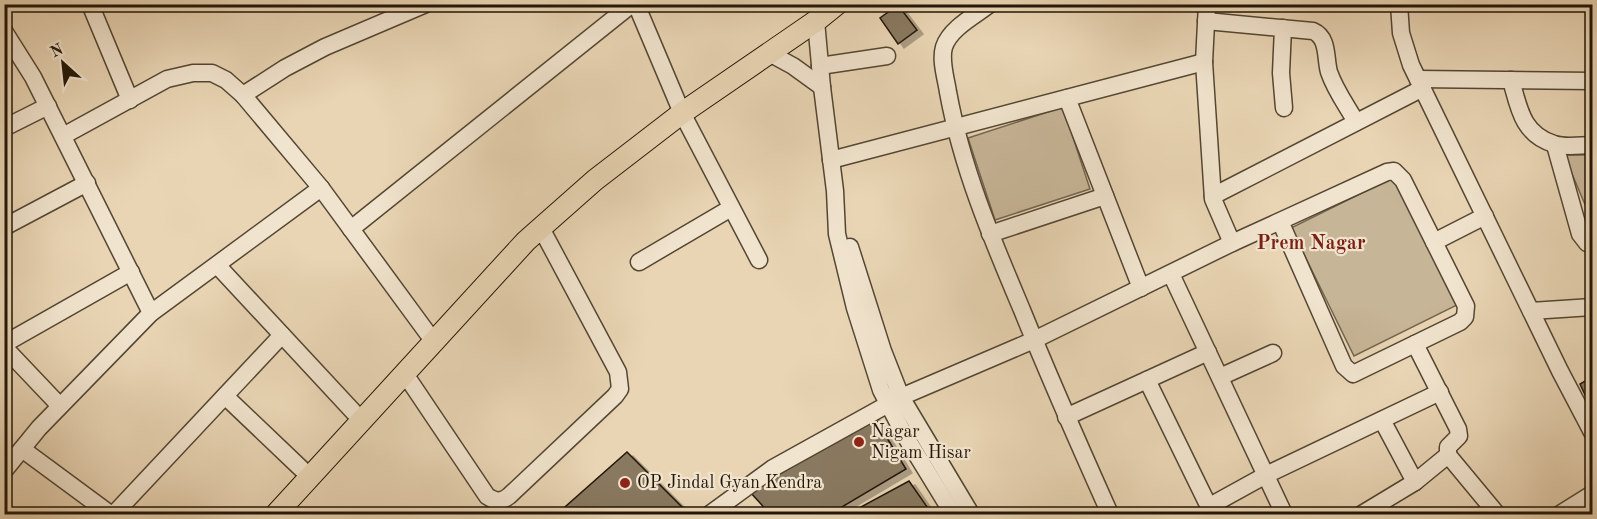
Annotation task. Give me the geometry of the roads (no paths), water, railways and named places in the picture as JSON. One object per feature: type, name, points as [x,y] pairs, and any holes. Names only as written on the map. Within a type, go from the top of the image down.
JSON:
[{"type":"main road","points":[[276,514],[526,241],[595,180],[682,112],[816,21],[837,4]]},
{"type":"street","points":[[90,4],[130,99]]},
{"type":"street","points":[[243,95],[285,68],[325,47],[426,4]]},
{"type":"street","points":[[351,229],[634,4],[682,112],[759,260]]},
{"type":"street","points":[[990,4],[956,30],[944,48],[943,64],[954,128],[973,191],[990,234],[1066,417],[1110,514]]},
{"type":"street","points":[[1399,4],[1405,50],[1531,311],[1593,432]]},
{"type":"street","points":[[1232,243],[1213,196],[1204,62],[1207,13],[1283,28],[1313,31],[1319,34],[1324,41],[1328,70],[1356,122]]},
{"type":"street","points":[[816,21],[835,191],[895,401],[953,514]]},
{"type":"street","points":[[1283,28],[1281,73],[1284,108]]},
{"type":"street","points":[[4,31],[33,77],[152,313]]},
{"type":"street","points":[[769,53],[793,66],[822,87]]},
{"type":"street","points":[[820,66],[887,56]]},
{"type":"street","points":[[831,160],[1204,62]]},
{"type":"street","points":[[63,136],[167,79],[193,73],[212,73],[226,80],[243,95],[321,188],[434,342]]},
{"type":"street","points":[[1511,80],[1525,124],[1534,134],[1555,145],[1593,145]]},
{"type":"street","points":[[1213,196],[1356,122],[1420,83],[1511,80],[1593,81]]},
{"type":"street","points":[[1067,98],[1141,288]]},
{"type":"street","points":[[4,128],[48,106]]},
{"type":"street","points":[[1555,145],[1580,234],[1587,243],[1593,243]]},
{"type":"street","points":[[710,514],[773,468],[895,401],[1034,340],[1232,243],[1280,221],[1387,172],[1394,171],[1403,180],[1467,312],[1460,321],[1353,374],[1344,366],[1280,221]]},
{"type":"street","points":[[4,227],[87,183]]},
{"type":"street","points":[[4,471],[60,406],[152,313],[321,188]]},
{"type":"street","points":[[990,234],[1105,196]]},
{"type":"street","points":[[639,262],[731,208]]},
{"type":"street","points":[[1434,242],[1485,216]]},
{"type":"street","points":[[405,374],[487,496],[494,501],[502,501],[509,496],[615,396],[620,389],[618,372],[541,228]]},
{"type":"street","points":[[217,265],[362,421]]},
{"type":"street","points":[[60,406],[4,345],[131,272]]},
{"type":"street","points":[[1171,274],[1284,514]]},
{"type":"street","points":[[1531,311],[1593,307]]},
{"type":"street","points":[[22,449],[112,514],[282,335]]},
{"type":"street","points":[[1415,344],[1459,432],[1457,439],[1448,447],[1448,455],[1497,514]]},
{"type":"street","points":[[1066,417],[1208,352]]},
{"type":"street","points":[[1220,377],[1273,352]]},
{"type":"street","points":[[1147,380],[1208,512],[1226,496],[1266,475],[1440,392]]},
{"type":"street","points":[[225,396],[310,477]]},
{"type":"street","points":[[895,401],[971,514]]},
{"type":"street","points":[[1382,420],[1415,482]]},
{"type":"street","points":[[1362,514],[1415,482],[1448,455]]},
{"type":"street","points":[[1560,514],[1593,494]]},
{"type":"street","points":[[1584,514],[1593,510]]},
{"type":"place","name":"Nagar Nigam Hisar","points":[[859,442]]},
{"type":"place","name":"OP Jindal Gyan Kendra","points":[[625,483]]},
{"type":"district","name":"Prem Nagar","points":[[1311,244]]}]
